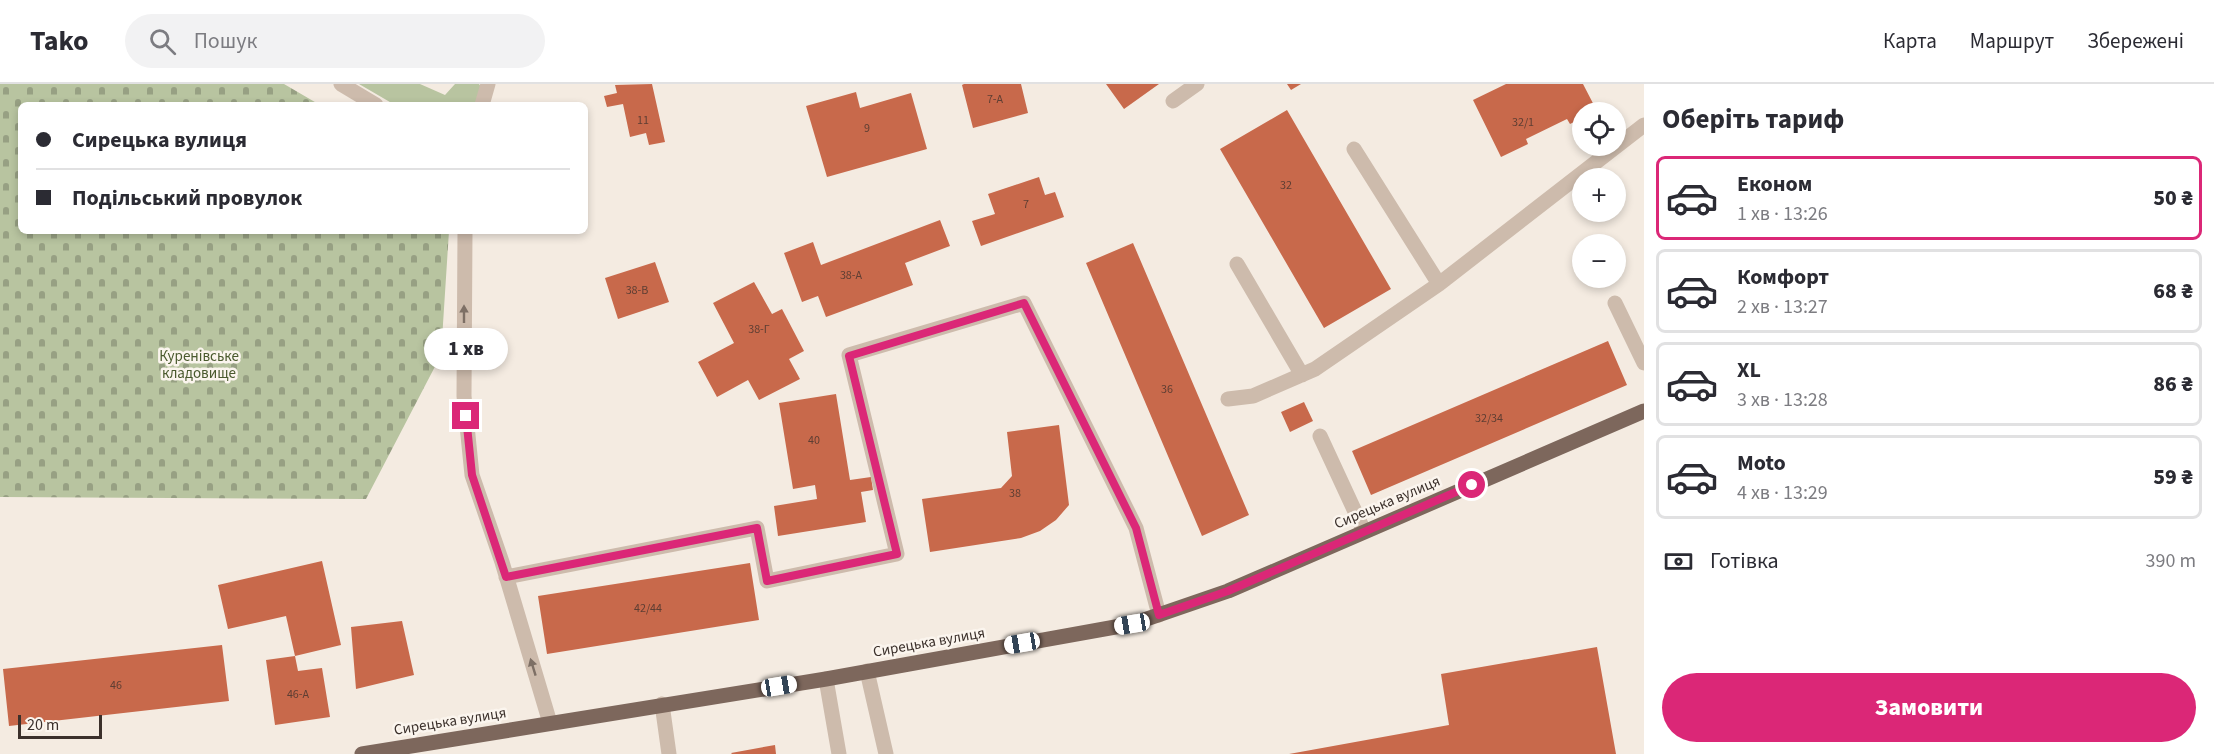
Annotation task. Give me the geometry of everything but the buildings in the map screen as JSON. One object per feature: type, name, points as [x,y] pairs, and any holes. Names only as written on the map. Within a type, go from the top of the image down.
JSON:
[{"type":"main road","name":"Сирецька вулиця","points":[[362,754],[826,679],[1132,624],[1228,591],[1644,411]]},
{"type":"street","points":[[341,84],[371,102]]},
{"type":"street","points":[[484,102],[488,84]]},
{"type":"street","points":[[1173,101],[1197,84]]},
{"type":"street","points":[[1228,399],[1253,396],[1315,369],[1439,284],[1644,126]]},
{"type":"street","points":[[1354,148],[1439,284]]},
{"type":"street","points":[[465,234],[464,396],[472,475],[506,577],[550,723]]},
{"type":"street","points":[[1237,264],[1302,375]]},
{"type":"street","points":[[506,577],[757,528],[767,581],[897,554],[849,356],[1024,303],[1136,528],[1159,615]]},
{"type":"street","points":[[1615,303],[1644,363]]},
{"type":"street","points":[[1320,436],[1364,531]]},
{"type":"street","points":[[867,671],[886,754]]},
{"type":"street","points":[[826,679],[839,754]]},
{"type":"street","points":[[662,704],[669,754]]},
{"type":"green space","name":"Куренівське кладовище","points":[[0,84],[284,84],[315,102],[18,102],[18,234],[449,234],[441,355],[366,499],[0,497]]},
{"type":"green space","points":[[359,84],[420,84],[445,95],[455,84],[479,84],[483,90],[479,102],[390,102]]},
{"type":"route","points":[[466,416],[472,475],[506,577],[757,528],[767,581],[897,554],[849,356],[1024,303],[1136,528],[1159,615],[1228,591],[1472,485]]}]
